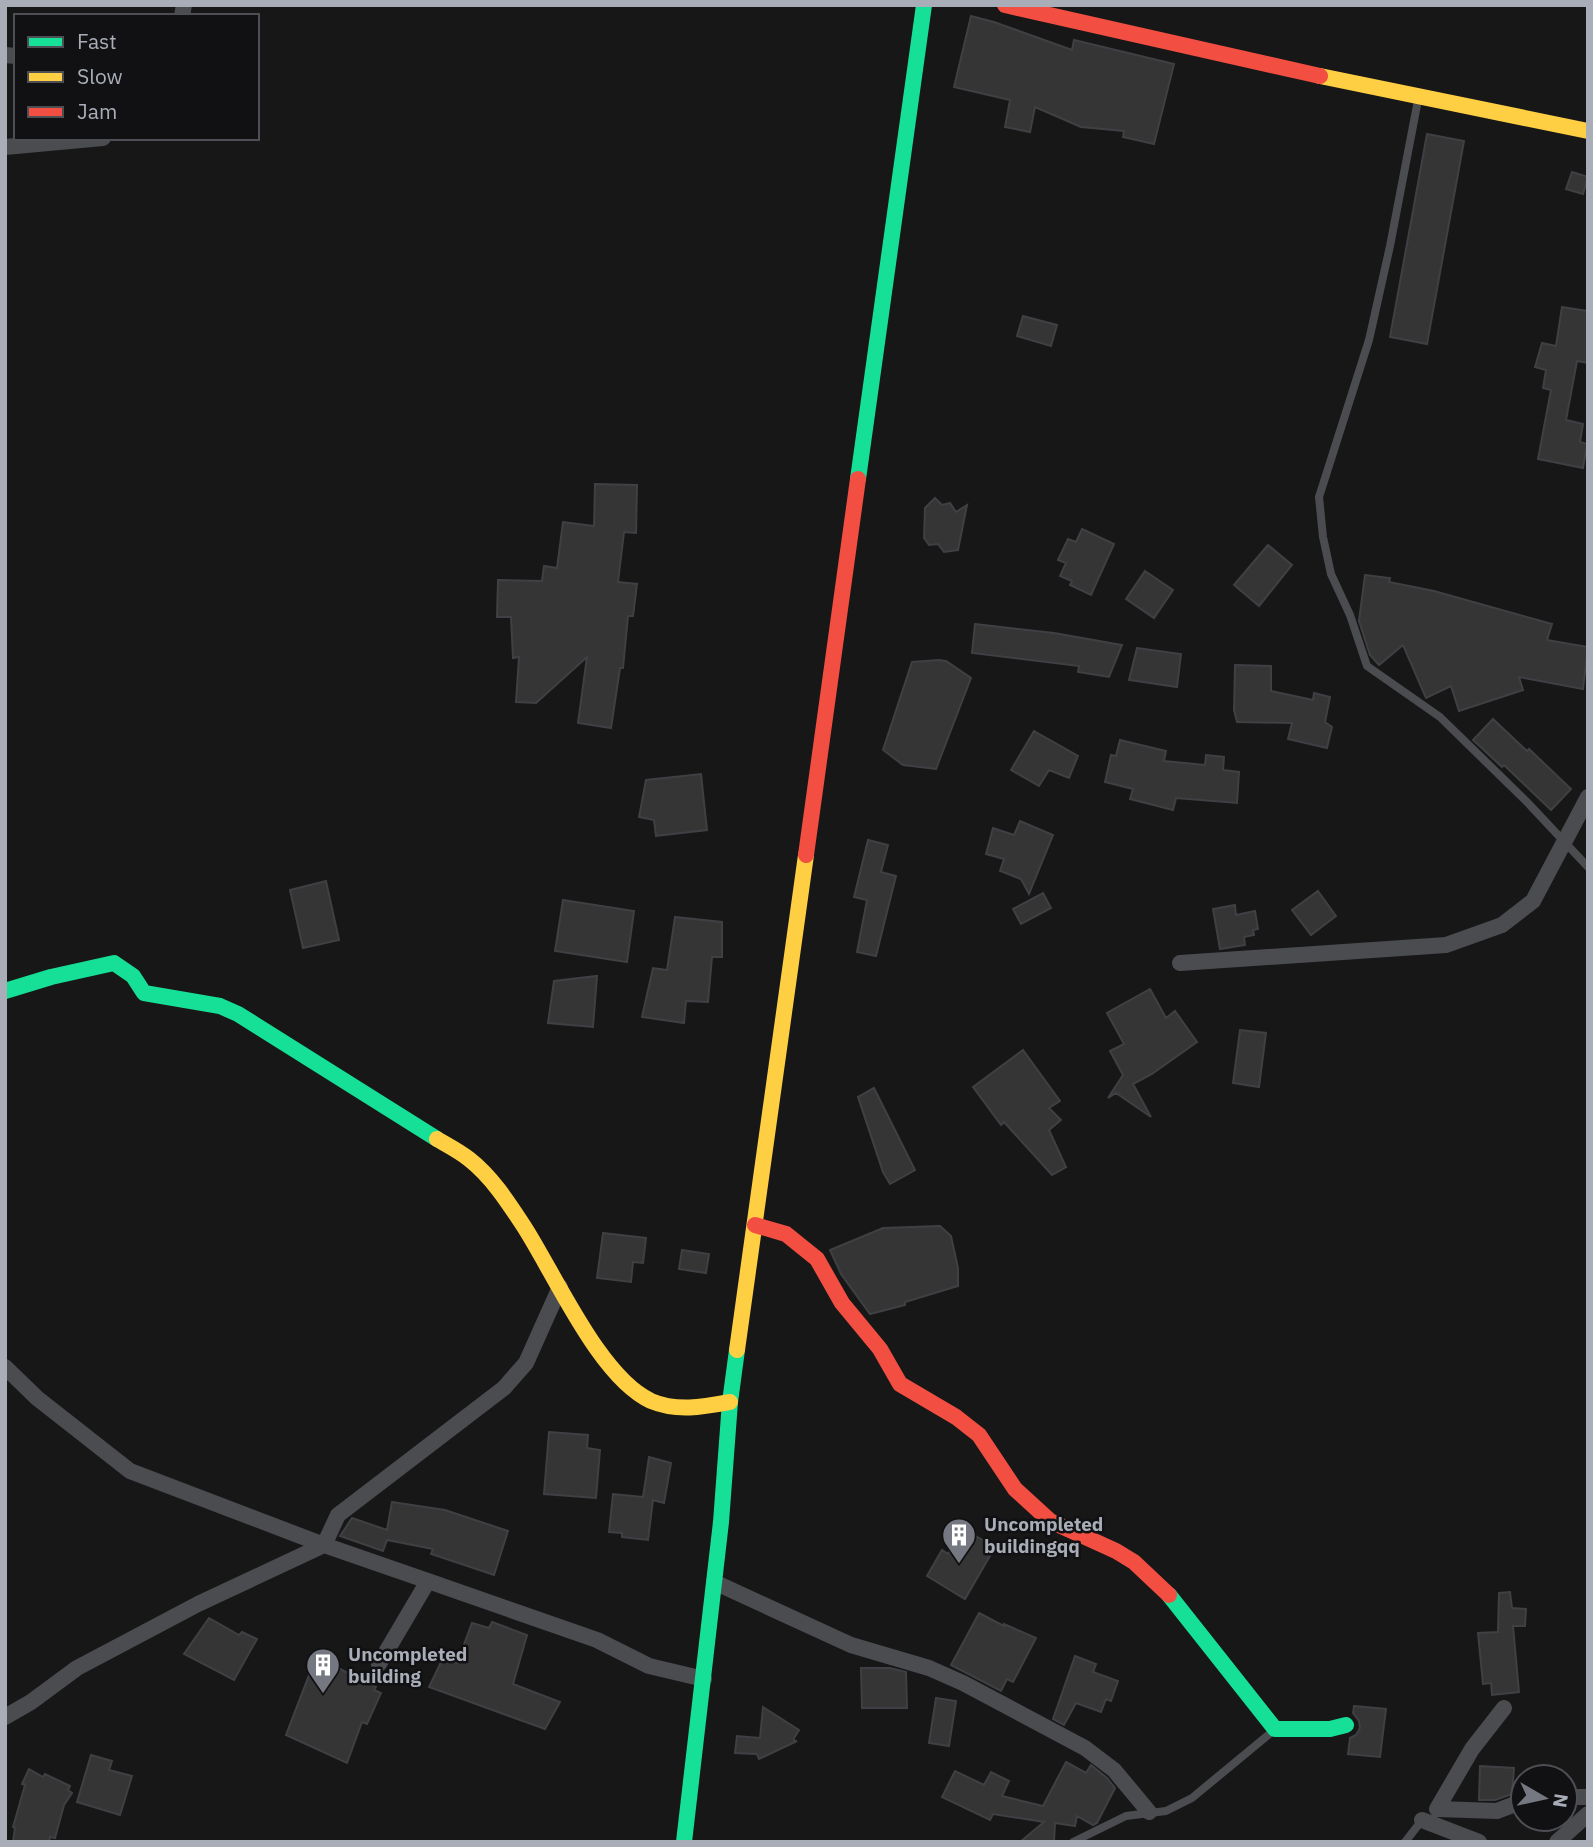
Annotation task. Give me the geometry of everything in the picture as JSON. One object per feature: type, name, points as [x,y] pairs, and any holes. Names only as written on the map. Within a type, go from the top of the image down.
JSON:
[{"type":"street","points":[[684,1842],[704,1679],[730,1402],[924,5]]},
{"type":"street","points":[[1005,5],[1588,131]]},
{"type":"street","points":[[5,147],[81,140]]},
{"type":"street","points":[[1180,963],[1446,945],[1502,925],[1533,901],[1588,797]]},
{"type":"street","points":[[5,991],[51,977],[114,963],[133,976],[144,993],[158,998],[220,1006],[238,1014],[469,1159],[497,1188],[560,1287],[597,1352],[636,1392],[657,1404],[674,1408],[730,1402]]},
{"type":"street","points":[[755,1225],[786,1234],[817,1259],[842,1303],[880,1349],[900,1384],[956,1417],[979,1436],[1016,1489],[1051,1521],[1116,1551],[1134,1562],[1162,1586],[1275,1729],[1330,1729],[1346,1725]]},
{"type":"street","points":[[5,1717],[31,1702],[77,1668],[198,1604],[324,1545],[338,1515],[504,1388],[526,1363],[560,1287]]},
{"type":"street","points":[[5,1367],[37,1398],[130,1471],[324,1545],[597,1640],[649,1666],[704,1679]]},
{"type":"street","points":[[379,1664],[428,1581]]},
{"type":"street","points":[[714,1582],[851,1645],[929,1668],[963,1683],[1085,1748],[1114,1770],[1149,1812]]},
{"type":"street","points":[[1504,1708],[1472,1749],[1437,1809],[1497,1811],[1509,1806]]},
{"type":"street","points":[[1557,1842],[1588,1814]]},
{"type":"street","points":[[1422,1820],[1479,1842]]},
{"type":"lane","points":[[1418,96],[1369,341],[1320,497],[1323,537],[1331,573],[1350,615],[1367,666],[1440,717],[1527,802],[1588,867]]},
{"type":"lane","points":[[1073,1842],[1126,1816],[1166,1811],[1192,1798],[1275,1729]]},
{"type":"lane","points":[[1405,1842],[1422,1820],[1437,1809]]},
{"type":"building","points":[[971,16],[1072,50],[1074,40],[1174,64],[1154,144],[1123,137],[1124,131],[1081,127],[1035,107],[1030,132],[1005,127],[1010,100],[954,87]]},
{"type":"building","points":[[1427,134],[1464,141],[1427,344],[1390,337]]},
{"type":"building","points":[[1572,172],[1588,177],[1583,194],[1566,189]]},
{"type":"building","points":[[1562,307],[1588,311],[1588,363],[1577,361],[1566,420],[1583,424],[1580,442],[1587,444],[1583,468],[1538,459],[1551,390],[1543,388],[1546,370],[1535,367],[1542,343],[1556,346]]},
{"type":"building","points":[[1023,316],[1057,325],[1051,346],[1017,336]]},
{"type":"building","points":[[595,484],[637,485],[636,533],[624,532],[618,582],[637,584],[633,616],[628,616],[623,668],[620,668],[611,728],[578,723],[587,657],[536,703],[516,702],[519,657],[513,658],[511,617],[497,617],[498,580],[542,581],[544,566],[557,568],[563,522],[594,526]]},
{"type":"building","points":[[935,498],[942,505],[950,503],[956,512],[967,505],[958,550],[944,552],[938,544],[929,545],[924,538],[925,508]]},
{"type":"building","points":[[1082,529],[1114,544],[1091,595],[1070,585],[1072,581],[1060,576],[1066,563],[1058,560],[1068,539],[1076,542]]},
{"type":"building","points":[[1268,545],[1292,565],[1259,606],[1234,585]]},
{"type":"building","points":[[1145,571],[1173,590],[1154,618],[1126,599]]},
{"type":"building","points":[[1365,575],[1390,578],[1389,582],[1434,591],[1552,624],[1547,640],[1588,647],[1583,689],[1519,677],[1523,690],[1459,711],[1451,686],[1426,698],[1403,645],[1379,665],[1370,655],[1359,621]]},
{"type":"building","points":[[975,624],[1054,633],[1122,645],[1109,677],[1078,672],[1079,666],[972,653]]},
{"type":"building","points":[[1137,648],[1181,654],[1177,687],[1129,680]]},
{"type":"building","points":[[946,661],[971,678],[936,769],[903,765],[883,750],[912,662]]},
{"type":"building","points":[[1235,665],[1271,666],[1271,691],[1313,700],[1314,693],[1330,697],[1325,722],[1332,727],[1327,748],[1288,739],[1292,723],[1237,722],[1234,710]]},
{"type":"building","points":[[1493,719],[1571,789],[1551,810],[1473,740]]},
{"type":"building","points":[[1034,731],[1078,756],[1069,778],[1049,770],[1039,786],[1011,770]]},
{"type":"building","points":[[1120,740],[1166,751],[1164,761],[1205,765],[1206,755],[1224,757],[1223,770],[1239,772],[1237,803],[1176,798],[1173,810],[1130,799],[1133,789],[1105,782],[1111,755],[1116,756]]},
{"type":"building","points":[[701,774],[707,830],[656,836],[654,820],[639,817],[646,780]]},
{"type":"building","points":[[1020,821],[1053,835],[1029,894],[1021,879],[1000,871],[1004,859],[986,854],[993,828],[1014,835]]},
{"type":"building","points":[[868,840],[888,845],[881,872],[896,876],[876,956],[857,952],[867,900],[854,897]]},
{"type":"building","points":[[326,881],[339,940],[303,948],[290,890]]},
{"type":"building","points":[[1318,891],[1336,916],[1311,935],[1292,910]]},
{"type":"building","points":[[1043,893],[1051,908],[1021,924],[1013,909]]},
{"type":"building","points":[[563,900],[634,911],[627,962],[555,951]]},
{"type":"building","points":[[1235,905],[1236,915],[1255,911],[1258,929],[1253,930],[1254,935],[1244,937],[1245,945],[1220,949],[1213,909]]},
{"type":"building","points":[[675,917],[722,922],[722,957],[712,957],[708,1002],[686,1001],[684,1023],[642,1017],[653,968],[667,970]]},
{"type":"building","points":[[597,976],[593,1027],[548,1023],[554,981]]},
{"type":"building","points":[[1150,989],[1166,1018],[1175,1011],[1197,1042],[1133,1084],[1151,1117],[1116,1093],[1108,1098],[1123,1075],[1110,1051],[1124,1044],[1107,1013]]},
{"type":"building","points":[[1240,1030],[1266,1033],[1259,1087],[1233,1083]]},
{"type":"building","points":[[1023,1050],[1060,1101],[1049,1108],[1061,1120],[1049,1130],[1066,1167],[1052,1175],[1004,1122],[1001,1125],[973,1087]]},
{"type":"building","points":[[874,1088],[915,1170],[890,1184],[883,1172],[858,1097]]},
{"type":"building","points":[[940,1226],[951,1236],[958,1268],[958,1286],[870,1314],[841,1274],[830,1250],[883,1228]]},
{"type":"building","points":[[603,1233],[646,1238],[643,1263],[633,1262],[631,1282],[597,1278]]},
{"type":"building","points":[[682,1250],[709,1254],[706,1273],[679,1269]]},
{"type":"building","points":[[549,1432],[588,1435],[587,1448],[600,1450],[596,1498],[544,1494]]},
{"type":"building","points":[[649,1457],[671,1463],[664,1503],[653,1500],[648,1540],[622,1537],[622,1533],[609,1532],[613,1494],[643,1497]]},
{"type":"building","points":[[392,1502],[445,1510],[508,1531],[494,1575],[431,1554],[433,1549],[387,1540],[383,1551],[340,1536],[352,1518],[387,1530]]},
{"type":"building","name":"Uncompleted buildingqq","points":[[967,1531],[995,1547],[965,1599],[927,1576],[942,1550],[948,1554],[952,1547],[956,1549]]},
{"type":"building","points":[[1510,1592],[1512,1608],[1526,1609],[1525,1626],[1513,1626],[1519,1692],[1492,1695],[1491,1683],[1483,1684],[1478,1633],[1498,1632],[1499,1593]]},
{"type":"building","points":[[979,1613],[1036,1638],[1013,1682],[1007,1679],[1001,1691],[951,1665]]},
{"type":"building","points":[[209,1618],[239,1635],[242,1632],[257,1639],[234,1680],[184,1654]]},
{"type":"building","points":[[492,1622],[527,1635],[513,1684],[560,1702],[545,1729],[429,1687],[443,1658],[457,1663],[472,1623],[489,1628]]},
{"type":"building","points":[[1075,1656],[1096,1664],[1093,1672],[1118,1681],[1111,1701],[1106,1699],[1101,1712],[1076,1703],[1064,1725],[1053,1719]]},
{"type":"building","name":"Uncompleted building","points":[[316,1657],[376,1687],[374,1690],[381,1693],[367,1724],[362,1722],[347,1763],[286,1735]]},
{"type":"building","points":[[861,1668],[890,1668],[906,1672],[907,1708],[862,1708]]},
{"type":"building","points":[[936,1698],[956,1701],[949,1746],[929,1743]]},
{"type":"building","points":[[1354,1706],[1386,1709],[1380,1757],[1348,1754],[1350,1738],[1356,1735],[1360,1728],[1353,1713]]},
{"type":"building","points":[[763,1707],[799,1730],[794,1738],[794,1741],[797,1741],[759,1759],[757,1754],[735,1753],[737,1736],[760,1738]]},
{"type":"building","points":[[91,1755],[112,1761],[109,1770],[132,1776],[120,1815],[77,1802]]},
{"type":"building","points":[[1066,1762],[1086,1773],[1091,1765],[1115,1788],[1097,1823],[1093,1825],[1077,1816],[1075,1826],[1055,1823],[1054,1842],[1020,1842],[1044,1822],[993,1814],[990,1820],[942,1797],[955,1771],[984,1785],[991,1772],[1009,1781],[1002,1796],[1043,1806]]},
{"type":"building","points":[[1480,1766],[1509,1768],[1509,1795],[1495,1800],[1479,1800]]},
{"type":"building","points":[[29,1769],[70,1786],[68,1790],[72,1793],[64,1805],[55,1838],[50,1837],[49,1842],[13,1842],[13,1827],[25,1785],[22,1784]]},
{"type":"traffic: fast","points":[[858,479],[924,5]]},
{"type":"traffic: fast","points":[[5,991],[51,977],[114,963],[133,976],[144,993],[220,1006],[238,1014],[437,1139]]},
{"type":"traffic: fast","points":[[684,1842],[721,1522],[730,1402],[737,1350]]},
{"type":"traffic: fast","points":[[1169,1595],[1275,1729],[1330,1729],[1346,1725]]},
{"type":"traffic: slow","points":[[1320,76],[1588,131]]},
{"type":"traffic: slow","points":[[737,1350],[806,855]]},
{"type":"traffic: slow","points":[[437,1139],[469,1159],[499,1190],[523,1225],[596,1348],[632,1389],[651,1401],[671,1406],[700,1407],[730,1402]]},
{"type":"traffic: jam","points":[[1005,5],[1320,76]]},
{"type":"traffic: jam","points":[[806,855],[858,479]]},
{"type":"traffic: jam","points":[[755,1225],[786,1234],[817,1259],[842,1303],[880,1349],[900,1384],[956,1417],[979,1435],[1015,1489],[1050,1521],[1134,1562],[1169,1595]]},
{"type":"place","name":"Uncompleted buildingqq","points":[[959,1565]]},
{"type":"place","name":"Uncompleted building","points":[[323,1695]]}]
